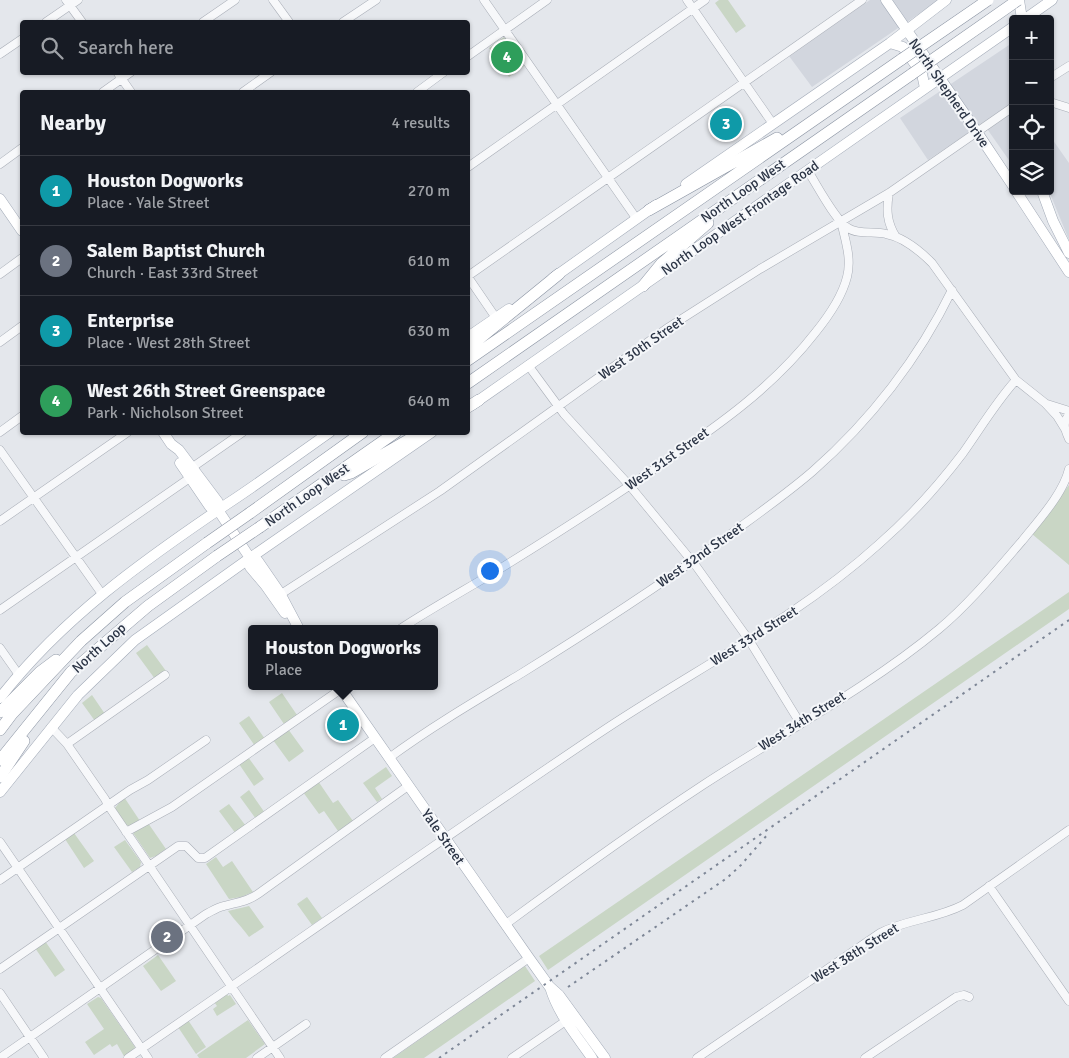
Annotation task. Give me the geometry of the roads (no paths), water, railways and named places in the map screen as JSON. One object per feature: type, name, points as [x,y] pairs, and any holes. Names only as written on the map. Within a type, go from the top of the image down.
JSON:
[{"type":"highway","name":"North Loop West","points":[[470,359],[988,0]]},
{"type":"highway","name":"North Loop West","points":[[470,382],[1019,0]]},
{"type":"highway","points":[[649,210],[839,103]]},
{"type":"highway","points":[[643,286],[661,264],[755,183]]},
{"type":"highway","points":[[470,346],[559,274]]},
{"type":"highway","points":[[470,406],[478,400]]},
{"type":"highway","name":"North Loop West","points":[[207,542],[359,435]]},
{"type":"highway","name":"North Loop West","points":[[217,556],[392,435]]},
{"type":"highway","points":[[328,480],[351,473],[417,435]]},
{"type":"highway","name":"North Loop","points":[[0,730],[12,714],[81,641],[125,602],[207,542]]},
{"type":"highway","name":"North Loop","points":[[0,760],[72,672],[148,606],[217,556]]},
{"type":"highway","points":[[0,712],[40,672],[81,641]]},
{"type":"highway","points":[[0,777],[72,672]]},
{"type":"main road","name":"North Shepherd Drive","points":[[886,0],[1009,180]]},
{"type":"main road","points":[[470,336],[636,218],[890,44],[946,0]]},
{"type":"main road","points":[[1019,0],[1023,15]]},
{"type":"main road","points":[[1033,0],[1041,4],[1050,2]]},
{"type":"main road","points":[[1030,15],[1050,2]]},
{"type":"main road","name":"North Loop West Frontage Road","points":[[478,400],[1009,30]]},
{"type":"main road","points":[[890,44],[903,47],[922,74],[925,88]]},
{"type":"main road","points":[[1019,195],[1066,255]]},
{"type":"main road","points":[[1043,195],[1066,255],[1069,272]]},
{"type":"main road","points":[[0,199],[20,227]]},
{"type":"main road","points":[[165,435],[179,450],[191,473],[218,502],[218,510],[250,558],[258,561],[296,625]]},
{"type":"main road","points":[[0,698],[55,636],[102,594],[159,550],[326,435]]},
{"type":"main road","points":[[0,792],[78,695],[135,640],[428,435]]},
{"type":"main road","name":"Yale Street","points":[[342,690],[549,986],[560,995],[570,1018],[588,1043],[605,1058]]},
{"type":"main road","name":"Yale Street","points":[[588,1043],[592,1058]]},
{"type":"street","points":[[48,20],[68,3],[78,0]]},
{"type":"street","points":[[206,20],[235,0]]},
{"type":"street","points":[[273,0],[288,20]]},
{"type":"street","points":[[346,20],[376,0]]},
{"type":"street","points":[[484,0],[636,218]]},
{"type":"street","points":[[470,55],[547,0]]},
{"type":"street","points":[[687,0],[773,124]]},
{"type":"street","points":[[470,166],[705,0]]},
{"type":"street","points":[[470,275],[862,0]]},
{"type":"street","points":[[68,3],[81,20]]},
{"type":"street","points":[[0,54],[20,40]]},
{"type":"street","points":[[1054,75],[1069,66]]},
{"type":"street","points":[[246,90],[267,75]]},
{"type":"street","points":[[420,90],[440,75]]},
{"type":"street","points":[[104,90],[119,76],[130,90]]},
{"type":"street","points":[[1054,103],[1069,108]]},
{"type":"street","name":"West 30th Street","points":[[278,597],[440,491],[677,322],[760,269],[889,193],[1009,110]]},
{"type":"street","points":[[0,164],[20,149]]},
{"type":"street","points":[[808,171],[847,228],[896,237],[923,255],[938,270],[1016,380],[1057,416],[1069,439]]},
{"type":"street","points":[[889,193],[887,214],[896,237]]},
{"type":"street","name":"West 31st Street","points":[[407,625],[506,565],[630,486],[737,411],[772,380],[808,341],[832,308],[847,277],[848,261],[841,221]]},
{"type":"street","points":[[0,274],[20,259]]},
{"type":"street","points":[[470,279],[496,318]]},
{"type":"street","name":"West 32nd Street","points":[[389,758],[692,562],[794,487],[849,437],[886,395],[922,344],[952,290]]},
{"type":"street","points":[[0,342],[20,327]]},
{"type":"street","points":[[528,365],[558,407],[630,486],[692,562],[749,640],[800,723]]},
{"type":"street","name":"West 33rd Street","points":[[128,1058],[599,733],[749,640],[826,589],[893,531],[946,474],[1016,380]]},
{"type":"street","points":[[1045,404],[1069,411]]},
{"type":"street","points":[[1065,429],[1065,420],[1069,415]]},
{"type":"street","points":[[0,432],[20,417]]},
{"type":"street","points":[[0,521],[124,435]]},
{"type":"street","points":[[0,610],[191,473],[239,435]]},
{"type":"street","points":[[0,450],[102,594]]},
{"type":"street","name":"West 34th Street","points":[[506,924],[656,816],[752,752],[880,673],[940,628],[974,595],[1035,525],[1066,478],[1069,468]]},
{"type":"street","points":[[0,648],[19,675]]},
{"type":"street","points":[[67,744],[165,675]]},
{"type":"street","points":[[126,832],[172,807],[336,690]]},
{"type":"street","points":[[51,727],[67,744],[105,798],[108,806],[148,866],[280,1058]]},
{"type":"street","points":[[0,969],[178,846],[188,847],[198,858],[205,858],[375,738]]},
{"type":"street","points":[[0,880],[206,740]]},
{"type":"street","points":[[0,1058],[189,925],[215,910],[249,900],[258,894],[408,786]]},
{"type":"street","name":"West 38th Street","points":[[697,1058],[880,934],[903,923],[953,910],[1069,830]]},
{"type":"street","points":[[0,842],[148,1058]]},
{"type":"street","points":[[989,886],[1069,1001]]},
{"type":"street","points":[[385,1058],[529,958]]},
{"type":"street","points":[[0,993],[44,1058]]},
{"type":"street","points":[[865,1058],[956,997],[964,995],[969,997]]},
{"type":"street","points":[[512,1058],[570,1018]]},
{"type":"street","points":[[257,1058],[306,1024]]},
{"type":"railway","points":[[439,1058],[1069,620]]},
{"type":"railway","points":[[568,987],[727,878],[768,834]]},
{"type":"place","name":"West 26th Street Greenspace","points":[[507,57]]},
{"type":"place","name":"Enterprise","points":[[726,124]]},
{"type":"place","name":"Houston Dogworks","points":[[343,725]]},
{"type":"place","name":"Salem Baptist Church","points":[[167,937]]}]
